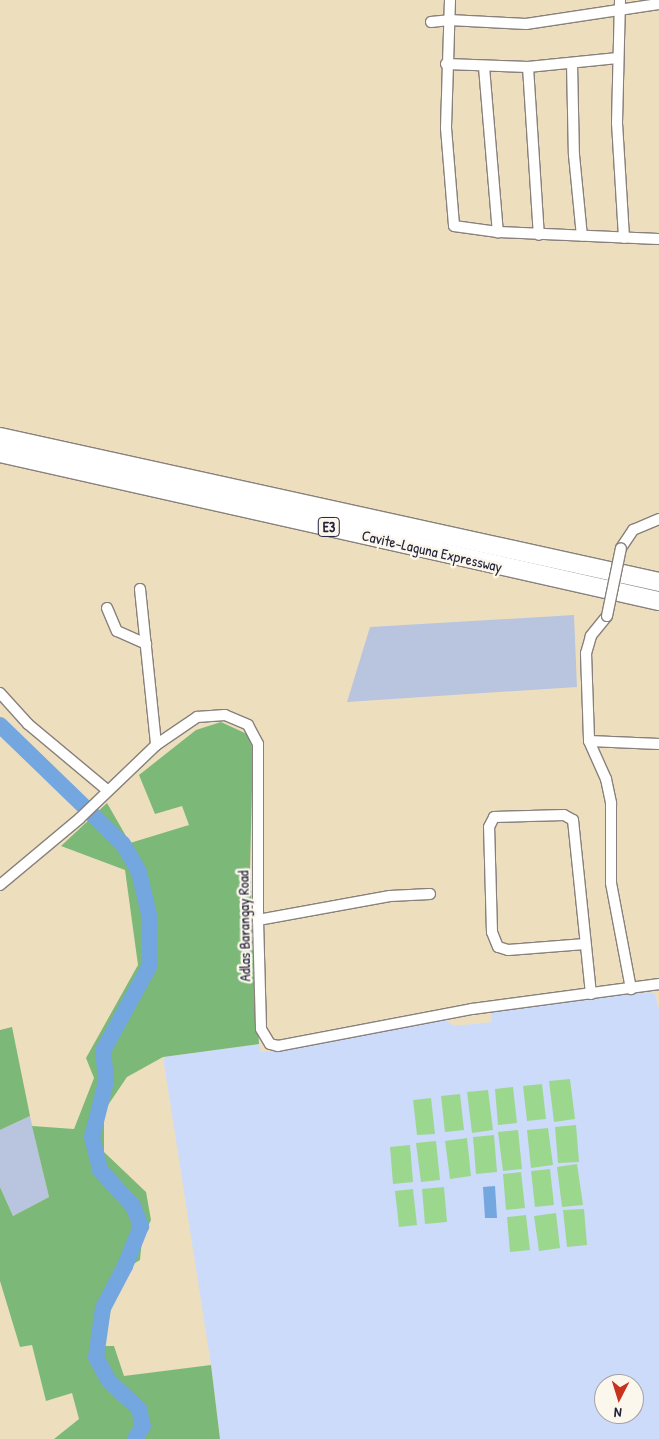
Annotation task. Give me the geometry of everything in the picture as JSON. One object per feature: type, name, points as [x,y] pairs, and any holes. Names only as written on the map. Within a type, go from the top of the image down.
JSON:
[{"type":"highway","name":"Cavite–Laguna Expressway","points":[[0,437],[659,582]]},
{"type":"highway","name":"Cavite–Laguna Expressway","points":[[0,453],[659,601]]},
{"type":"street","points":[[450,0],[446,64],[446,128],[454,226],[498,232],[659,239]]},
{"type":"street","points":[[431,22],[449,20],[526,24],[620,5],[659,4]]},
{"type":"street","points":[[620,5],[617,123],[624,238]]},
{"type":"street","points":[[446,64],[528,68],[618,58]]},
{"type":"street","points":[[572,63],[574,154],[582,236]]},
{"type":"street","points":[[484,67],[498,232]]},
{"type":"street","points":[[528,68],[539,234]]},
{"type":"street","points":[[631,990],[611,882],[611,802],[606,779],[589,741],[586,653],[591,636],[607,616],[621,548],[630,532],[659,519]]},
{"type":"street","points":[[140,589],[156,745]]},
{"type":"street","points":[[107,608],[117,631],[146,644]]},
{"type":"street","points":[[0,693],[28,724],[108,791]]},
{"type":"street","name":"Adlas Barangay Road","points":[[0,885],[80,818],[156,745],[197,717],[211,714],[238,719],[254,734],[258,744],[258,920],[261,1029],[270,1044],[278,1046],[464,1010],[631,990],[659,984]]},
{"type":"street","points":[[589,741],[659,744]]},
{"type":"street","points":[[585,944],[508,950],[498,947],[492,932],[489,827],[494,816],[572,817],[591,994]]},
{"type":"street","points":[[258,920],[390,896],[430,894]]},
{"type":"shaded area","points":[[574,615],[577,687],[347,702],[370,627]]},
{"type":"shaded area","points":[[648,992],[655,994],[659,1010],[659,1439],[220,1439],[211,1365],[163,1057],[259,1044],[261,1052],[298,1048],[445,1019],[454,1026],[492,1022],[491,1012]]},
{"type":"shaded area","points":[[30,1116],[49,1197],[13,1216],[0,1187],[0,1130]]},
{"type":"green space","points":[[221,722],[247,734],[253,749],[250,868],[259,1044],[163,1057],[127,1077],[104,1111],[104,1152],[146,1192],[151,1220],[142,1239],[140,1260],[130,1266],[107,1318],[105,1346],[114,1346],[124,1376],[211,1365],[220,1439],[54,1439],[79,1419],[72,1393],[46,1401],[32,1345],[20,1347],[0,1281],[0,1187],[13,1216],[49,1197],[32,1126],[74,1129],[94,1078],[86,1058],[138,965],[125,870],[61,846],[107,803],[130,843],[189,825],[182,806],[155,814],[139,775],[196,730]]},
{"type":"green space","points":[[12,1027],[30,1116],[0,1130],[0,1030]]},
{"type":"green space","points":[[570,1079],[575,1119],[554,1122],[549,1081]]},
{"type":"green space","points":[[542,1084],[546,1119],[527,1121],[523,1086]]},
{"type":"green space","points":[[513,1087],[517,1123],[498,1125],[495,1089]]},
{"type":"green space","points":[[488,1090],[493,1130],[472,1133],[467,1092]]},
{"type":"green space","points":[[460,1094],[464,1130],[445,1132],[441,1096]]},
{"type":"green space","points":[[431,1098],[435,1134],[417,1135],[413,1100]]},
{"type":"green space","points":[[576,1125],[579,1162],[558,1163],[555,1127]]},
{"type":"green space","points":[[548,1128],[553,1165],[531,1168],[527,1130]]},
{"type":"green space","points":[[518,1130],[522,1169],[503,1171],[498,1132]]},
{"type":"green space","points":[[494,1135],[497,1172],[476,1174],[473,1137]]},
{"type":"green space","points":[[467,1138],[471,1176],[450,1179],[445,1141]]},
{"type":"green space","points":[[436,1141],[440,1180],[421,1182],[416,1143]]},
{"type":"green space","points":[[410,1145],[413,1182],[393,1184],[390,1147]]},
{"type":"green space","points":[[577,1164],[583,1205],[562,1207],[557,1167]]},
{"type":"green space","points":[[550,1169],[554,1205],[535,1207],[531,1171]]},
{"type":"green space","points":[[521,1172],[525,1208],[506,1210],[503,1174]]},
{"type":"green space","points":[[444,1187],[447,1222],[425,1224],[422,1189]]},
{"type":"green space","points":[[413,1189],[417,1225],[399,1227],[395,1191]]},
{"type":"green space","points":[[584,1209],[587,1245],[567,1247],[563,1210]]},
{"type":"green space","points":[[556,1213],[560,1248],[539,1251],[534,1216]]},
{"type":"green space","points":[[526,1215],[530,1250],[510,1252],[507,1217]]},
{"type":"water","points":[[495,1186],[497,1218],[485,1218],[483,1187]]},
{"type":"waterway","points":[[0,725],[123,844],[139,872],[150,919],[150,965],[103,1051],[106,1082],[92,1137],[100,1170],[133,1206],[141,1226],[125,1266],[103,1308],[96,1357],[109,1381],[139,1409],[143,1426],[135,1439]]}]
